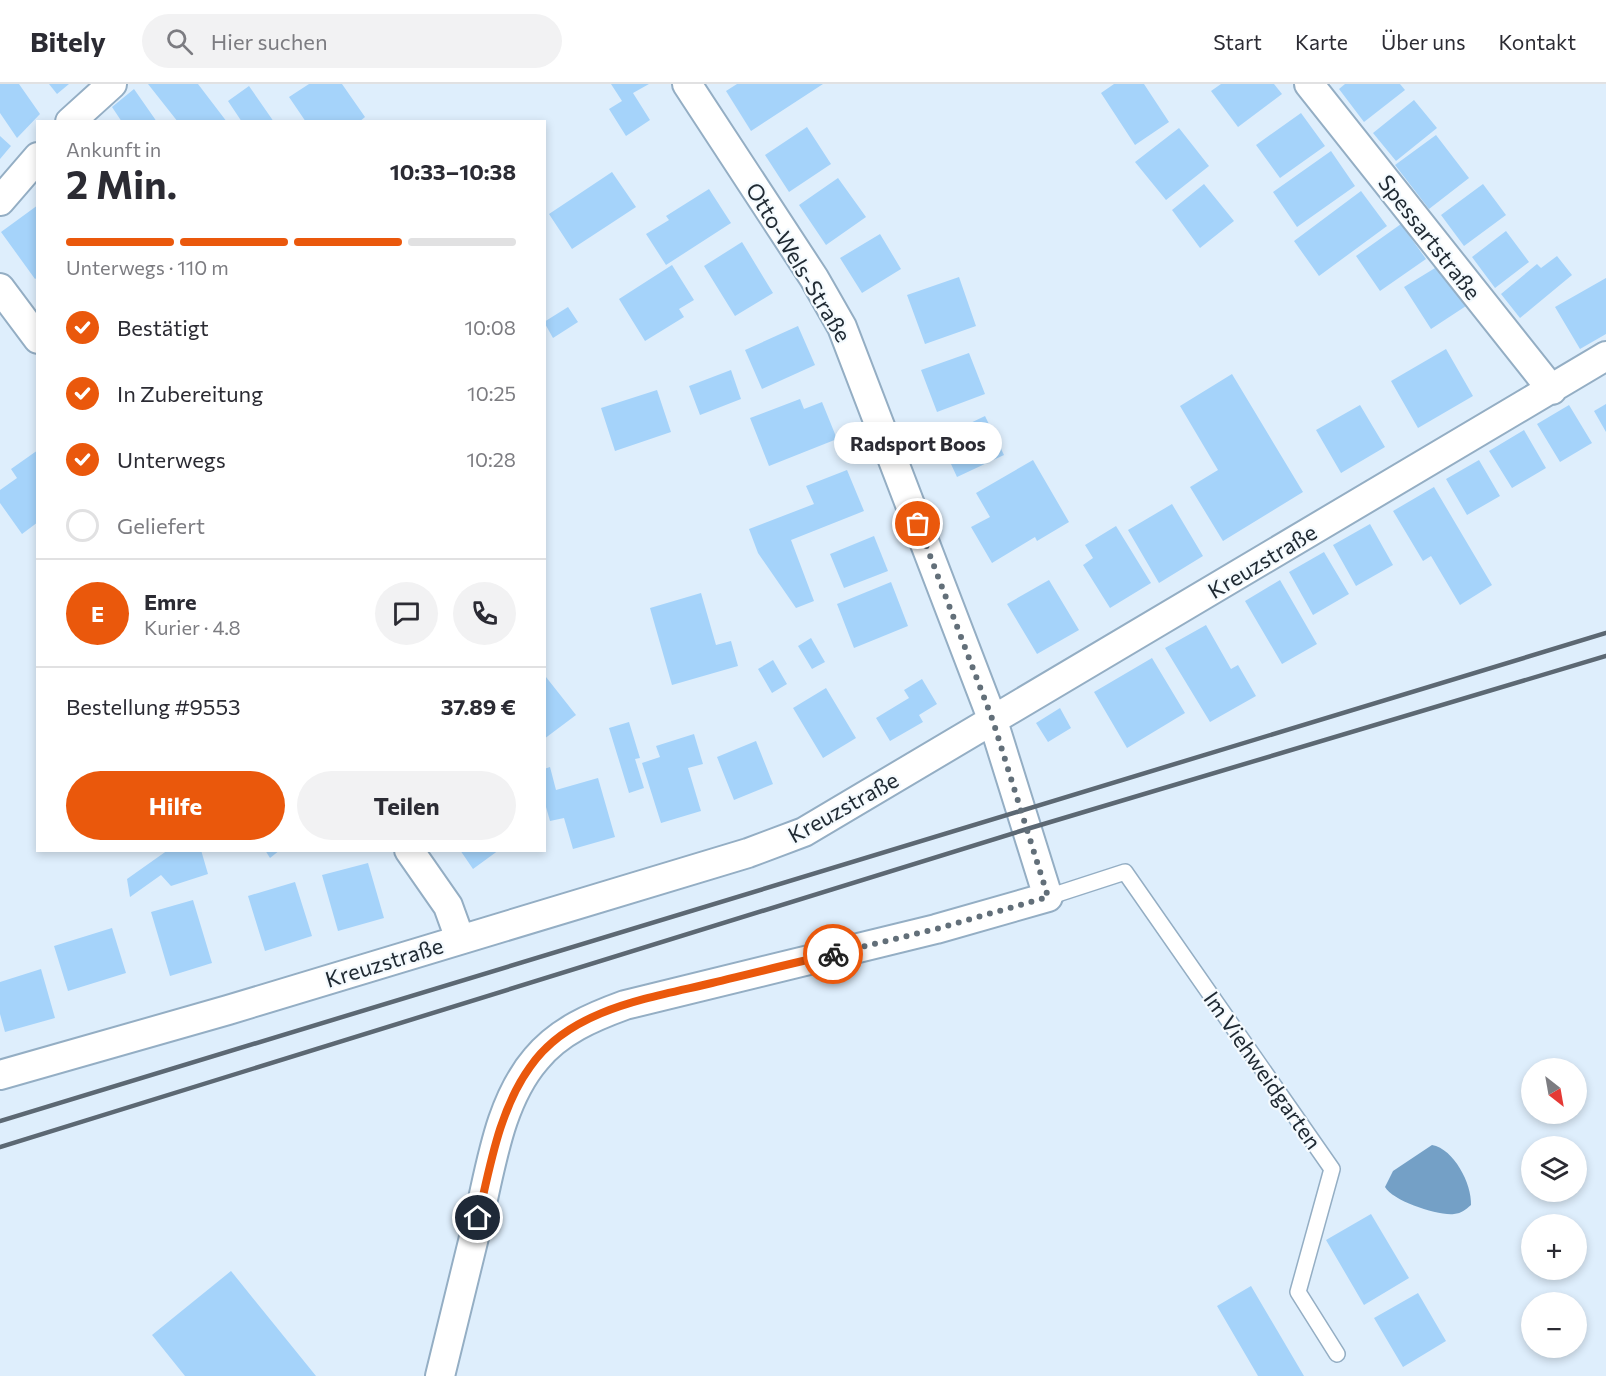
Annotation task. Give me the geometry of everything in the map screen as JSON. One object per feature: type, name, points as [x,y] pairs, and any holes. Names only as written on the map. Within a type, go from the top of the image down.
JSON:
[{"type":"street","points":[[72,120],[112,84]]},
{"type":"street","name":"Otto-Wels-Straße","points":[[687,84],[814,278],[842,327],[993,721],[1048,897]]},
{"type":"street","name":"Spessartstraße","points":[[1309,84],[1552,390]]},
{"type":"street","points":[[0,201],[36,159]]},
{"type":"street","points":[[0,288],[36,336]]},
{"type":"street","name":"Kreuzstraße","points":[[0,1075],[777,843],[828,819],[1606,356]]},
{"type":"street","points":[[410,852],[448,906],[460,939]]},
{"type":"street","points":[[440,1376],[503,1124],[526,1073],[538,1056],[559,1037],[586,1021],[625,1005],[936,929],[1048,897]]},
{"type":"lane","name":"Im Viehweidgarten","points":[[1048,897],[1125,872],[1332,1169],[1298,1292],[1337,1354]]},
{"type":"water","points":[[1432,1145],[1448,1153],[1465,1178],[1471,1205],[1461,1212],[1447,1214],[1427,1210],[1406,1202],[1385,1187],[1393,1171]]},
{"type":"building","points":[[0,84],[19,84],[40,114],[17,138],[0,113]]},
{"type":"building","points":[[49,84],[69,84],[57,94]]},
{"type":"building","points":[[148,84],[198,84],[225,120],[176,120]]},
{"type":"building","points":[[309,84],[342,84],[365,117],[361,120],[305,120],[289,97]]},
{"type":"building","points":[[611,84],[649,84],[633,93],[650,120],[626,136],[609,109],[622,101]]},
{"type":"building","points":[[737,84],[823,84],[751,131],[726,91]]},
{"type":"building","points":[[1114,84],[1144,84],[1169,122],[1135,145],[1101,93]]},
{"type":"building","points":[[1221,84],[1274,84],[1282,94],[1238,127],[1211,91]]},
{"type":"building","points":[[1345,84],[1400,84],[1405,90],[1364,122],[1339,89]]},
{"type":"building","points":[[249,86],[273,120],[241,120],[228,101]]},
{"type":"building","points":[[134,89],[156,120],[121,120],[112,107]]},
{"type":"building","points":[[1414,100],[1437,128],[1396,161],[1373,133]]},
{"type":"building","points":[[1301,113],[1325,146],[1280,178],[1256,145]]},
{"type":"building","points":[[807,127],[831,164],[789,192],[765,155]]},
{"type":"building","points":[[1179,128],[1209,166],[1166,200],[1135,162]]},
{"type":"building","points":[[1436,135],[1469,178],[1429,209],[1395,165]]},
{"type":"building","points":[[0,136],[11,146],[0,159]]},
{"type":"building","points":[[1331,151],[1355,186],[1297,227],[1273,192]]},
{"type":"building","points":[[612,172],[636,207],[572,249],[549,214]]},
{"type":"building","points":[[838,178],[866,217],[826,245],[799,205]]},
{"type":"building","points":[[1204,184],[1234,221],[1200,248],[1172,210]]},
{"type":"building","points":[[1483,184],[1506,215],[1464,246],[1441,215]]},
{"type":"building","points":[[709,189],[731,223],[666,265],[646,234],[669,220],[666,216]]},
{"type":"building","points":[[1361,191],[1387,226],[1319,276],[1294,241]]},
{"type":"building","points":[[36,206],[36,278],[35,279],[1,232]]},
{"type":"building","points":[[1401,224],[1426,259],[1380,291],[1356,256]]},
{"type":"building","points":[[1506,231],[1529,262],[1495,288],[1472,257]]},
{"type":"building","points":[[880,234],[901,269],[862,293],[840,258]]},
{"type":"building","points":[[742,242],[773,293],[735,316],[704,266]]},
{"type":"building","points":[[1557,256],[1572,275],[1520,318],[1501,294],[1537,264],[1541,268]]},
{"type":"building","points":[[672,265],[694,300],[679,309],[684,317],[645,341],[619,299]]},
{"type":"building","points":[[1440,265],[1466,306],[1431,329],[1404,287]]},
{"type":"building","points":[[959,277],[976,326],[925,344],[907,295]]},
{"type":"building","points":[[1606,278],[1606,334],[1580,349],[1555,307]]},
{"type":"building","points":[[568,307],[578,322],[553,338],[546,326],[546,321]]},
{"type":"building","points":[[798,326],[815,365],[762,389],[745,350]]},
{"type":"building","points":[[1446,349],[1473,396],[1418,428],[1391,381]]},
{"type":"building","points":[[969,353],[985,394],[937,412],[921,370]]},
{"type":"building","points":[[731,370],[741,399],[700,415],[689,386]]},
{"type":"building","points":[[1232,374],[1303,492],[1223,541],[1190,487],[1218,470],[1180,406]]},
{"type":"building","points":[[657,390],[671,432],[615,451],[601,408]]},
{"type":"building","points":[[800,399],[804,409],[822,402],[837,439],[769,466],[750,418]]},
{"type":"building","points":[[1606,404],[1606,432],[1594,411]]},
{"type":"building","points":[[1360,405],[1385,447],[1341,473],[1316,430]]},
{"type":"building","points":[[1569,405],[1592,443],[1560,462],[1537,424]]},
{"type":"building","points":[[985,416],[1004,455],[957,477],[939,438]]},
{"type":"building","points":[[1524,430],[1546,468],[1512,488],[1489,451]]},
{"type":"building","points":[[36,451],[36,524],[22,534],[0,503],[0,490],[17,478],[11,469]]},
{"type":"building","points":[[1033,460],[1069,522],[1037,541],[1035,537],[992,563],[971,527],[990,517],[976,493]]},
{"type":"building","points":[[1479,460],[1500,496],[1467,515],[1446,479]]},
{"type":"building","points":[[847,470],[864,511],[791,540],[814,601],[796,608],[758,553],[749,529],[814,504],[806,486]]},
{"type":"building","points":[[1434,487],[1492,585],[1460,605],[1431,556],[1423,561],[1393,511]]},
{"type":"building","points":[[1172,504],[1203,556],[1159,583],[1128,530]]},
{"type":"building","points":[[1370,524],[1393,565],[1356,586],[1333,545]]},
{"type":"building","points":[[1116,526],[1151,583],[1110,608],[1083,565],[1093,558],[1085,545]]},
{"type":"building","points":[[874,536],[888,571],[844,588],[830,554]]},
{"type":"building","points":[[1324,552],[1349,594],[1313,615],[1289,572]]},
{"type":"building","points":[[1049,580],[1079,630],[1037,654],[1007,604]]},
{"type":"building","points":[[1280,580],[1317,644],[1282,664],[1245,601]]},
{"type":"building","points":[[891,582],[908,626],[854,648],[837,604]]},
{"type":"building","points":[[701,593],[716,645],[731,641],[738,666],[672,685],[650,608]]},
{"type":"building","points":[[1206,625],[1231,669],[1238,665],[1256,696],[1210,722],[1165,648]]},
{"type":"building","points":[[811,638],[825,662],[812,669],[798,646]]},
{"type":"building","points":[[1152,658],[1185,713],[1127,748],[1094,692]]},
{"type":"building","points":[[773,660],[787,684],[772,693],[758,669]]},
{"type":"building","points":[[546,677],[576,715],[546,738]]},
{"type":"building","points":[[922,679],[937,704],[919,715],[923,722],[890,741],[876,718],[909,698],[904,690]]},
{"type":"building","points":[[826,688],[856,738],[823,758],[793,708]]},
{"type":"building","points":[[1060,708],[1071,728],[1048,742],[1036,723]]},
{"type":"building","points":[[629,722],[640,758],[635,759],[644,788],[629,793],[609,728]]},
{"type":"building","points":[[694,734],[703,764],[688,768],[701,811],[661,823],[642,763],[660,757],[656,746]]},
{"type":"building","points":[[756,741],[773,784],[734,800],[717,757]]},
{"type":"building","points":[[550,767],[556,790],[598,778],[615,837],[573,849],[564,818],[550,821],[546,807],[546,768]]},
{"type":"building","points":[[165,852],[202,852],[208,874],[171,886],[161,875],[130,897],[127,879]]},
{"type":"building","points":[[266,852],[278,852],[270,858]]},
{"type":"building","points":[[461,852],[496,852],[473,869]]},
{"type":"building","points":[[368,863],[384,918],[338,931],[322,875]]},
{"type":"building","points":[[295,882],[312,936],[265,951],[248,896]]},
{"type":"building","points":[[193,900],[212,963],[170,976],[151,912]]},
{"type":"building","points":[[112,928],[126,973],[68,991],[54,946]]},
{"type":"building","points":[[41,969],[55,1018],[5,1032],[0,1014],[0,982]]},
{"type":"building","points":[[1371,1214],[1409,1278],[1364,1305],[1326,1240]]},
{"type":"building","points":[[231,1271],[316,1376],[185,1376],[152,1335]]},
{"type":"building","points":[[1251,1286],[1304,1376],[1258,1376],[1217,1306]]},
{"type":"building","points":[[1418,1293],[1446,1341],[1403,1367],[1374,1318]]},
{"type":"railway","points":[[0,1121],[1606,633]]},
{"type":"railway","points":[[0,1147],[1027,829],[1606,656]]},
{"type":"way so far","points":[[833,954],[936,929],[1048,897],[993,721],[918,524]]},
{"type":"place","name":"Radsport Boos","points":[[918,524]]},
{"type":"route","points":[[478,1218],[495,1150],[518,1086],[538,1056],[559,1037],[586,1021],[625,1005],[833,954]]}]
